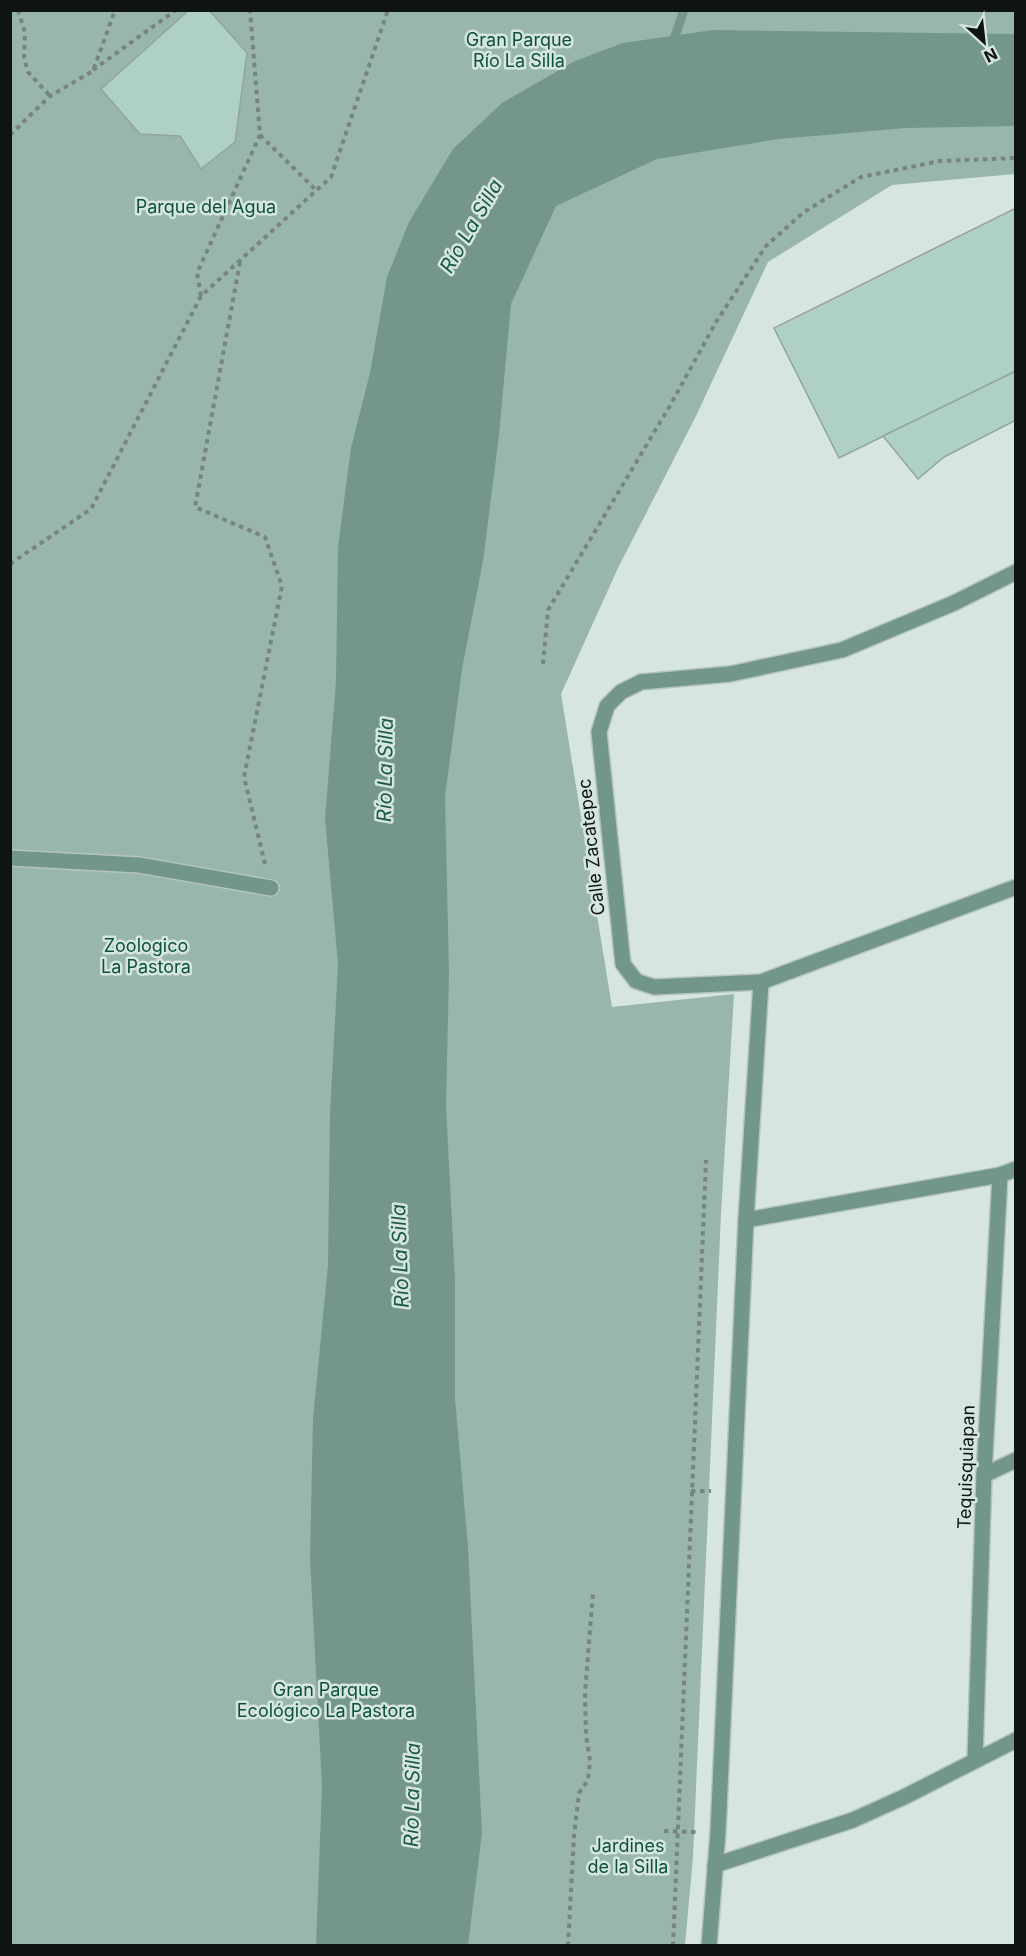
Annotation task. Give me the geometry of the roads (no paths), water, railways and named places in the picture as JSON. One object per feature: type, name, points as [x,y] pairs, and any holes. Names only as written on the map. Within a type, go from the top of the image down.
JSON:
[{"type":"street","name":"Calle Zacatepec","points":[[761,982],[654,987],[636,981],[623,964],[598,732],[607,706],[621,692],[641,682],[730,674],[842,650],[954,603],[1016,572]]},
{"type":"street","points":[[10,858],[139,865],[271,888]]},
{"type":"street","points":[[709,1946],[718,1833],[746,1220],[761,982],[1016,887]]},
{"type":"street","points":[[746,1220],[1000,1175],[1016,1169]]},
{"type":"street","name":"Tequisquiapan","points":[[975,1760],[984,1475],[1000,1175]]},
{"type":"street","points":[[984,1475],[1016,1460]]},
{"type":"street","points":[[715,1865],[853,1820],[904,1797],[1016,1740]]},
{"type":"water","name":"Río La Silla","points":[[713,30],[1015,34],[1015,126],[906,128],[779,139],[657,159],[556,206],[511,304],[499,435],[483,561],[462,669],[445,796],[449,974],[446,1106],[455,1280],[455,1398],[468,1547],[482,1833],[468,1945],[316,1945],[322,1786],[310,1559],[313,1419],[328,1265],[330,1114],[338,964],[325,819],[336,681],[338,547],[351,448],[370,373],[387,277],[409,222],[453,149],[502,103],[575,61],[623,43]]},
{"type":"waterway","points":[[672,45],[684,10]]},
{"type":"park label","name":"Gran Parque Río La Silla","points":[[519,49]]},
{"type":"park label","name":"Parque del Agua","points":[[206,206]]},
{"type":"park label","name":"Zoologico La Pastora","points":[[146,955]]},
{"type":"park label","name":"Gran Parque Ecológico La Pastora","points":[[326,1699]]},
{"type":"park label","name":"Jardines de la Silla","points":[[628,1855]]}]
